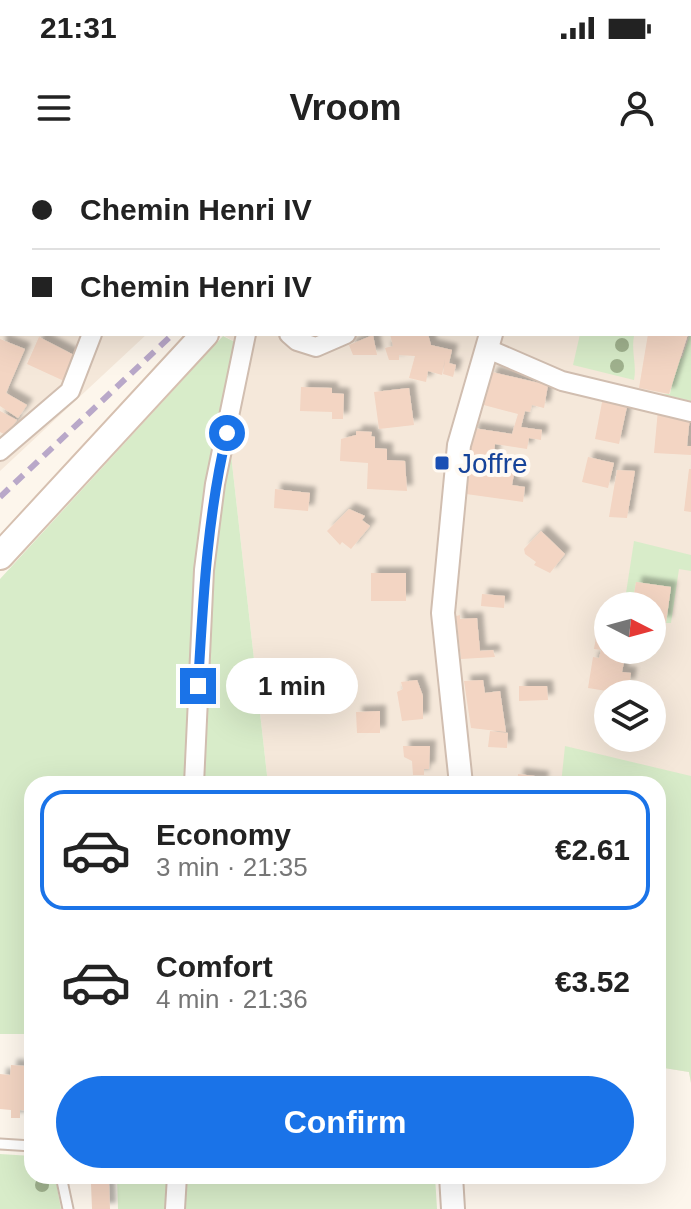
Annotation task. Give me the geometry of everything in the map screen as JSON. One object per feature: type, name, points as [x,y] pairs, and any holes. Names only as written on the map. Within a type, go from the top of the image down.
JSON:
[{"type":"main road","points":[[0,556],[203,336]]},
{"type":"street","points":[[0,451],[70,391],[91,336]]},
{"type":"street","points":[[194,776],[204,570],[215,484],[246,336]]},
{"type":"street","points":[[291,336],[316,347],[341,336]]},
{"type":"street","points":[[460,776],[443,613],[459,445],[471,394],[489,342],[562,381],[691,412]]},
{"type":"street","points":[[175,1209],[177,1184]]},
{"type":"street","points":[[451,1184],[453,1209]]},
{"type":"lane","points":[[0,1144],[24,1146]]},
{"type":"lane","points":[[63,1184],[68,1209]]},
{"type":"shaded area","points":[[0,336],[145,336],[0,471]]},
{"type":"shaded area","points":[[224,336],[691,336],[691,1083],[689,1072],[666,1068],[666,776],[267,776],[225,401],[235,342]]},
{"type":"green space","points":[[223,336],[235,342],[225,401],[267,776],[24,776],[24,1034],[0,1034],[0,579]]},
{"type":"green space","points":[[580,336],[634,336],[634,380],[573,365]]},
{"type":"green space","points":[[691,336],[691,401],[662,394],[670,394],[678,357],[682,358]]},
{"type":"green space","points":[[634,541],[691,555],[691,571],[679,569],[671,623],[666,623],[671,587],[636,582],[634,592],[626,592]]},
{"type":"green space","points":[[565,746],[691,776],[691,1083],[689,1072],[666,1068],[666,776],[562,776]]},
{"type":"green space","points":[[0,1154],[24,1156],[24,1184],[56,1184],[61,1209],[0,1209]]},
{"type":"green space","points":[[117,1184],[435,1184],[437,1209],[118,1209]]},
{"type":"building","points":[[373,336],[377,355],[353,355],[349,345]]},
{"type":"building","points":[[390,336],[429,336],[431,345],[452,350],[449,363],[456,365],[453,377],[443,374],[445,359],[442,375],[428,371],[426,382],[409,378],[415,356],[399,355],[399,360],[389,360],[385,348],[393,346]]},
{"type":"building","points":[[648,336],[687,336],[669,394],[639,388]]},
{"type":"building","points":[[39,337],[74,355],[64,381],[27,364]]},
{"type":"building","points":[[0,339],[25,349],[6,393],[27,405],[18,418],[0,406]]},
{"type":"building","points":[[492,372],[548,385],[544,408],[532,405],[530,412],[525,411],[521,427],[542,430],[541,440],[529,438],[527,449],[495,444],[492,471],[514,474],[512,485],[525,487],[523,502],[466,494],[473,428],[512,434],[518,414],[480,404]]},
{"type":"building","points":[[301,387],[332,388],[332,393],[344,394],[343,419],[332,419],[332,412],[300,411]]},
{"type":"building","points":[[409,388],[414,425],[379,429],[374,392]]},
{"type":"building","points":[[603,397],[628,402],[619,444],[595,439]]},
{"type":"building","points":[[658,410],[690,416],[687,446],[691,446],[691,455],[654,453]]},
{"type":"building","points":[[0,411],[17,420],[6,435],[0,432]]},
{"type":"building","points":[[356,431],[372,432],[375,448],[387,449],[387,460],[405,461],[407,491],[367,489],[368,463],[340,461],[341,439],[356,435]]},
{"type":"building","points":[[588,457],[614,463],[608,488],[582,482]]},
{"type":"building","points":[[691,469],[691,512],[684,511]]},
{"type":"building","points":[[617,470],[635,471],[627,518],[609,517]]},
{"type":"building","points":[[275,489],[310,493],[308,511],[274,508]]},
{"type":"building","points":[[349,509],[365,516],[362,520],[370,526],[351,549],[342,542],[340,545],[327,531]]},
{"type":"building","points":[[541,531],[565,554],[550,573],[534,565],[536,562],[525,554],[524,549]]},
{"type":"building","points":[[371,573],[406,573],[406,601],[371,601]]},
{"type":"building","points":[[636,582],[671,587],[666,623],[666,592],[634,592]]},
{"type":"building","points":[[482,594],[505,596],[504,608],[481,606]]},
{"type":"building","points":[[460,615],[460,619],[477,618],[480,651],[493,650],[495,657],[461,659],[456,616]]},
{"type":"building","points":[[593,657],[594,664],[624,664],[622,672],[631,673],[630,680],[594,680],[594,689],[588,688]]},
{"type":"building","points":[[417,680],[423,696],[423,719],[402,721],[397,692],[403,689],[401,682]]},
{"type":"building","points":[[483,680],[485,693],[500,691],[506,732],[471,728],[464,681]]},
{"type":"building","points":[[519,686],[547,686],[548,700],[519,701]]},
{"type":"building","points":[[380,711],[380,733],[357,733],[356,712]]},
{"type":"building","points":[[490,731],[508,733],[507,748],[488,747]]},
{"type":"building","points":[[403,746],[430,746],[429,769],[424,769],[424,775],[413,775],[412,761],[404,757]]},
{"type":"building","points":[[11,1065],[24,1066],[24,1110],[20,1110],[20,1118],[11,1118],[11,1110],[0,1109],[0,1074],[10,1075]]},
{"type":"building","points":[[91,1184],[109,1184],[110,1209],[92,1209]]},
{"type":"railway","points":[[0,497],[171,336]]},
{"type":"place","name":"Joffre","points":[[442,463]]},
{"type":"route","points":[[198,686],[204,570],[215,484],[227,433]]}]
